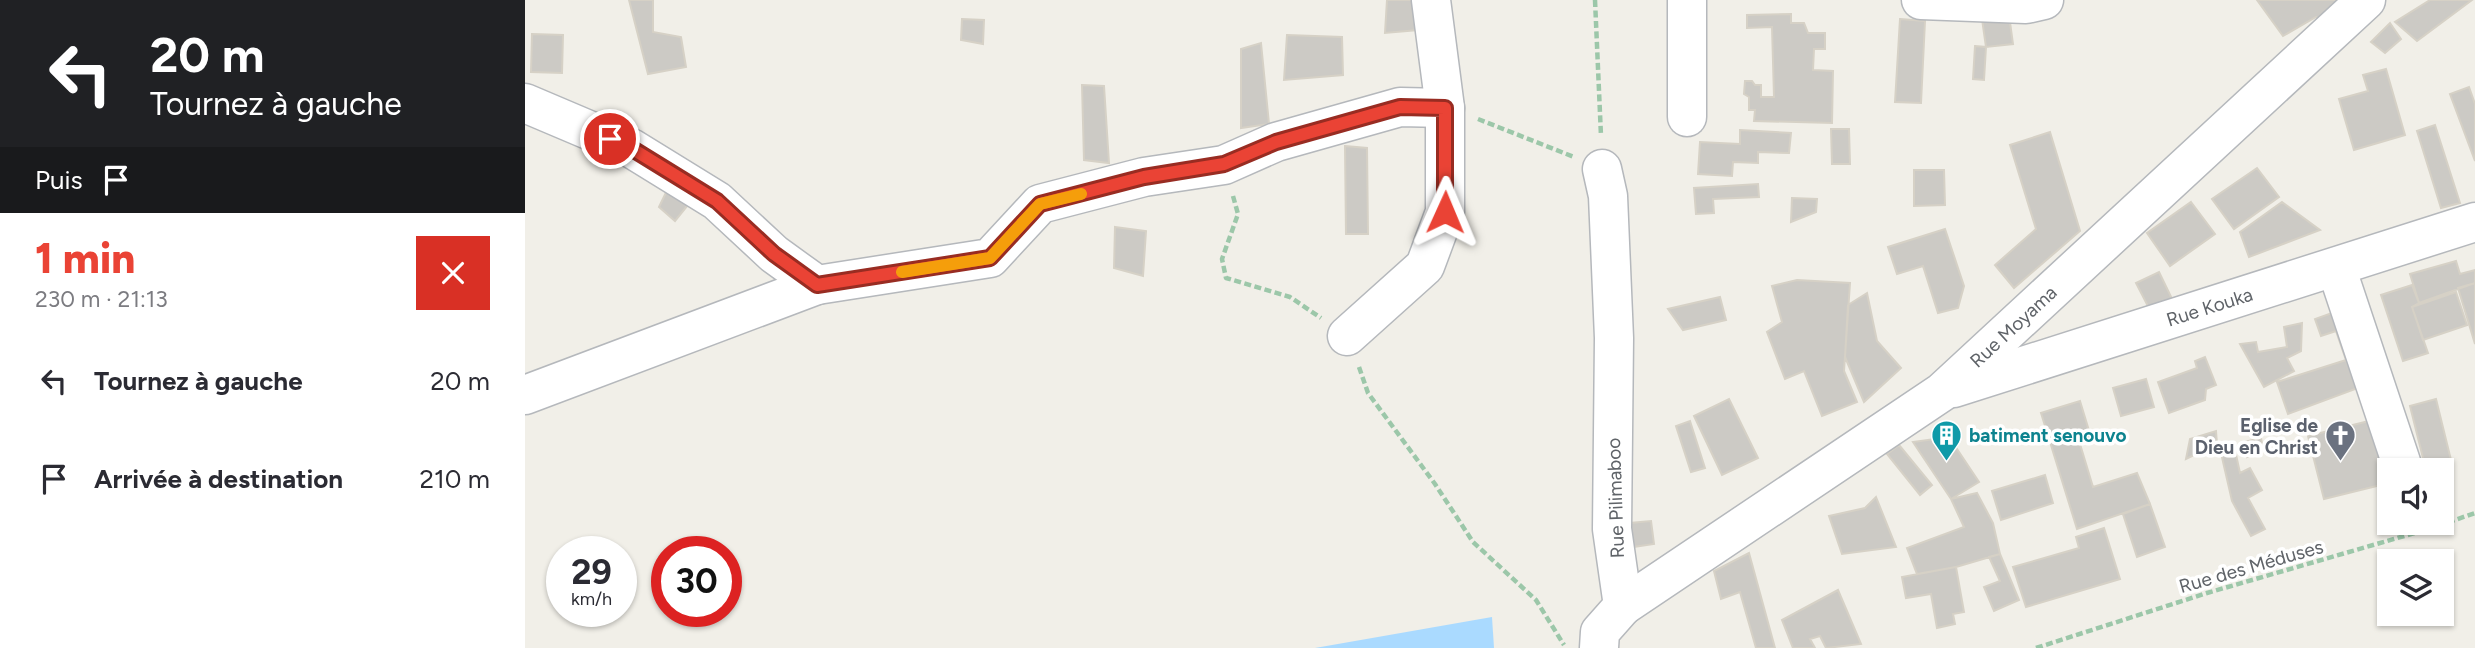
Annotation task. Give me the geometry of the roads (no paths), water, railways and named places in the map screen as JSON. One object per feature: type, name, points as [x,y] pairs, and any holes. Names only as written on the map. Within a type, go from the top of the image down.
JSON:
[{"type":"street","points":[[1347,336],[1425,266],[1445,212],[1445,108],[1431,0]]},
{"type":"street","points":[[1687,0],[1687,117]]},
{"type":"street","points":[[1921,0],[2026,4],[2044,0]]},
{"type":"street","name":"Rue Moyama","points":[[1623,606],[1942,392],[2366,0]]},
{"type":"street","points":[[525,103],[631,148],[717,201],[774,254],[817,285]]},
{"type":"street","points":[[525,395],[817,285],[990,258],[1040,204],[1144,177],[1224,164],[1276,142],[1400,107],[1445,108]]},
{"type":"street","name":"Rue Pilimaboo","points":[[1602,169],[1608,196],[1614,338],[1612,529],[1623,606]]},
{"type":"street","name":"Rue Kouka","points":[[1942,392],[2475,222]]},
{"type":"street","points":[[2336,267],[2400,458]]},
{"type":"street","points":[[1599,648],[1600,632],[1623,606]]},
{"type":"water","points":[[1492,617],[1494,648],[1315,648]]},
{"type":"place","name":"batiment senouvo","points":[[1946,462]]},
{"type":"place","name":"Eglise de Dieu en Christ","points":[[2341,463]]}]
